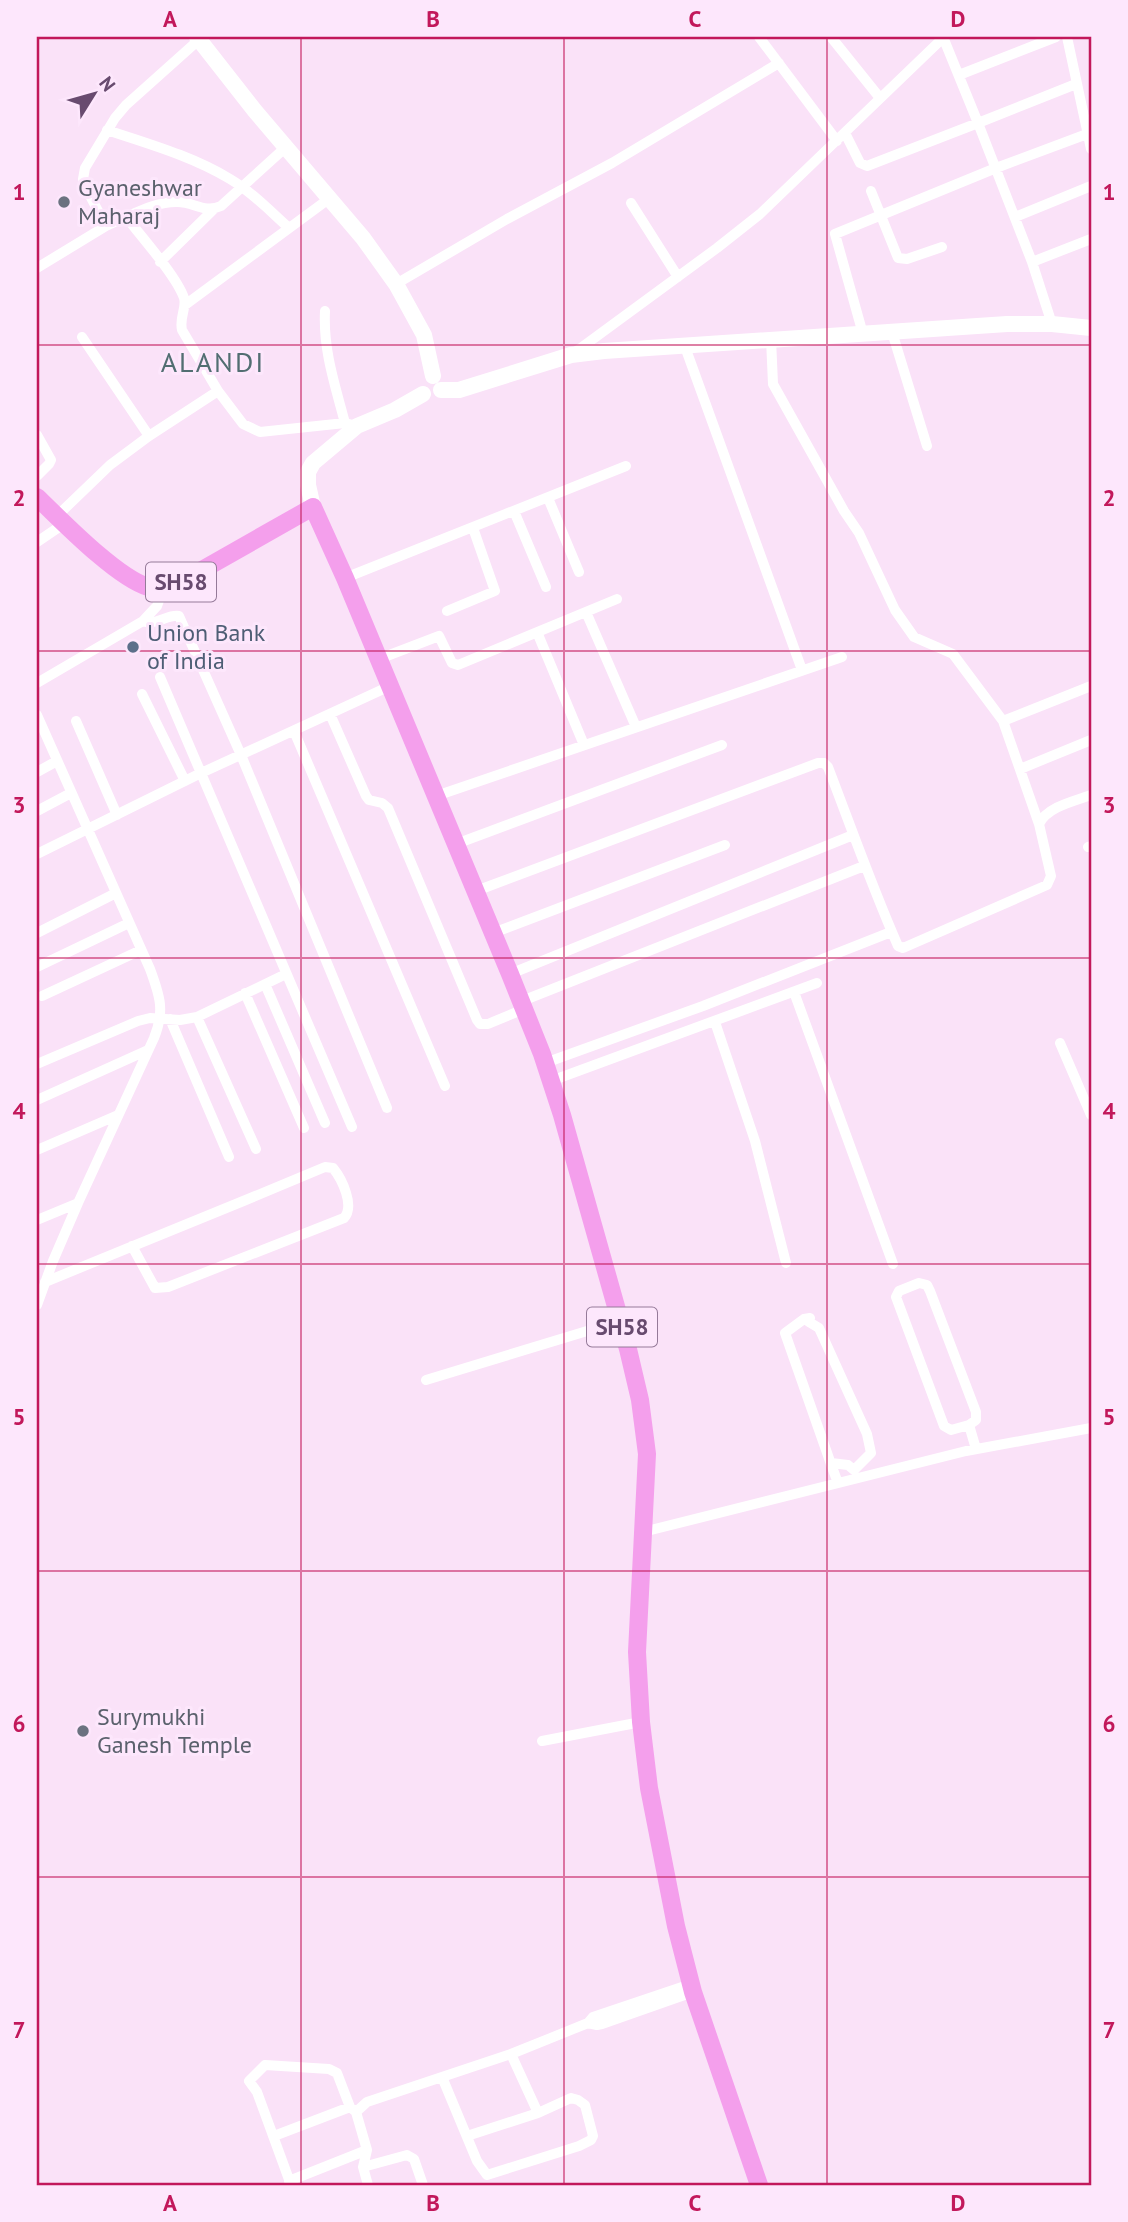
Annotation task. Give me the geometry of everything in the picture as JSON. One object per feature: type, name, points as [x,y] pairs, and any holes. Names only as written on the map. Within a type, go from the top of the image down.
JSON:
[{"type":"main road","points":[[200,38],[255,111],[363,238],[396,284],[424,335],[437,383],[433,397],[423,394],[396,410],[351,425],[313,463],[308,485],[313,507]]},
{"type":"main road","points":[[437,383],[459,390],[571,355],[684,344],[1007,324],[1052,324],[1091,328]]},
{"type":"main road","name":"SH58","points":[[37,497],[127,576],[149,588],[163,589],[180,583],[313,507],[345,578],[545,1063],[620,1321],[640,1400],[647,1454],[638,1653],[641,1722],[649,1788],[692,1988],[759,2185]]},
{"type":"street","points":[[758,37],[860,163],[867,166],[1076,84]]},
{"type":"street","points":[[831,37],[880,98]]},
{"type":"street","points":[[571,355],[760,214],[943,37],[1015,217],[1052,324]]},
{"type":"street","points":[[959,75],[1056,37]]},
{"type":"street","points":[[1067,37],[1091,149]]},
{"type":"street","points":[[106,226],[88,192],[83,178],[85,168],[107,130],[126,105],[200,38]]},
{"type":"street","points":[[396,284],[507,219],[612,163],[779,64]]},
{"type":"street","points":[[107,130],[204,165],[242,187],[289,228]]},
{"type":"street","points":[[863,334],[835,234],[1087,134]]},
{"type":"street","points":[[37,268],[106,226],[152,206],[179,202],[205,210],[221,206],[286,147]]},
{"type":"street","points":[[1015,217],[1091,186]]},
{"type":"street","points":[[871,191],[898,258],[907,259],[942,247]]},
{"type":"street","points":[[185,304],[330,198]]},
{"type":"street","points":[[631,203],[678,277]]},
{"type":"street","points":[[160,262],[213,209]]},
{"type":"street","points":[[126,217],[184,297],[185,304],[180,321],[182,330],[218,391],[243,424],[260,432],[351,425],[326,348],[325,311]]},
{"type":"street","points":[[1032,262],[1091,239]]},
{"type":"street","points":[[892,332],[928,446]]},
{"type":"street","points":[[82,337],[149,436]]},
{"type":"street","points":[[476,891],[818,763],[824,763],[828,767],[864,866],[898,946],[903,948],[1047,885],[1051,876],[1038,824],[1003,721],[953,654],[914,637],[895,610],[859,533],[773,384],[771,339]]},
{"type":"street","points":[[684,344],[802,670]]},
{"type":"street","points":[[37,542],[110,466],[149,436],[218,391]]},
{"type":"street","points":[[37,435],[51,460],[37,477]]},
{"type":"street","points":[[345,578],[626,466]]},
{"type":"street","points":[[548,498],[579,572]]},
{"type":"street","points":[[514,511],[546,587]]},
{"type":"street","points":[[447,611],[495,591],[473,528]]},
{"type":"street","points":[[37,683],[143,621],[157,606],[163,589]]},
{"type":"street","points":[[379,659],[439,636],[452,663],[458,665],[617,600]]},
{"type":"street","points":[[586,612],[636,727]]},
{"type":"street","points":[[143,621],[155,623],[174,615],[179,616],[241,755],[387,1108]]},
{"type":"street","points":[[537,632],[584,745]]},
{"type":"street","points":[[436,796],[842,657]]},
{"type":"street","points":[[160,677],[199,774],[352,1127]]},
{"type":"street","points":[[1003,721],[1091,685]]},
{"type":"street","points":[[37,854],[199,774],[390,686]]},
{"type":"street","points":[[142,694],[185,781]]},
{"type":"street","points":[[330,714],[366,796],[388,808],[480,1024],[488,1024],[523,1005],[864,866]]},
{"type":"street","points":[[37,715],[141,950],[158,990],[166,1018],[229,1157]]},
{"type":"street","points":[[76,721],[117,815]]},
{"type":"street","points":[[293,731],[445,1086]]},
{"type":"street","points":[[1020,769],[1091,740]]},
{"type":"street","points":[[456,844],[722,745]]},
{"type":"street","points":[[37,772],[57,761]]},
{"type":"street","points":[[37,811],[71,793]]},
{"type":"street","points":[[1038,824],[1042,816],[1049,811],[1091,795]]},
{"type":"street","points":[[510,974],[853,835]]},
{"type":"street","points":[[493,933],[725,845]]},
{"type":"street","points":[[37,933],[116,893]]},
{"type":"street","points":[[37,968],[129,923]]},
{"type":"street","points":[[545,1063],[692,1010],[891,932]]},
{"type":"street","points":[[42,996],[141,950]]},
{"type":"street","points":[[37,1064],[138,1021],[197,1017],[286,974]]},
{"type":"street","points":[[551,1081],[817,983]]},
{"type":"street","points":[[265,984],[325,1123]]},
{"type":"street","points":[[794,992],[893,1264]]},
{"type":"street","points":[[245,993],[304,1128]]},
{"type":"street","points":[[197,1017],[256,1149]]},
{"type":"street","points":[[37,1302],[78,1203],[148,1050],[166,1018]]},
{"type":"street","points":[[715,1022],[755,1141],[786,1263]]},
{"type":"street","points":[[1060,1043],[1091,1115]]},
{"type":"street","points":[[37,1100],[148,1050]]},
{"type":"street","points":[[37,1150],[118,1115]]},
{"type":"street","points":[[45,1282],[132,1246],[181,1228],[325,1167],[333,1168],[338,1174],[350,1206],[349,1213],[344,1218],[168,1287],[155,1289],[132,1246]]},
{"type":"street","points":[[37,1220],[78,1203]]},
{"type":"street","points":[[923,1283],[930,1291],[975,1412],[976,1420],[964,1426],[951,1430],[944,1426],[896,1297],[899,1291],[923,1283]]},
{"type":"street","points":[[831,1464],[848,1465],[854,1470],[870,1453],[867,1434],[845,1383],[819,1328],[809,1322],[810,1318],[785,1332],[831,1464],[838,1483]]},
{"type":"street","points":[[426,1380],[620,1321]]},
{"type":"street","points":[[964,1426],[971,1450]]},
{"type":"street","points":[[643,1532],[971,1450],[1091,1428]]},
{"type":"street","points":[[542,1741],[641,1722]]},
{"type":"street","points":[[274,2136],[511,2054],[588,2023],[593,2017],[692,1988]]},
{"type":"street","points":[[511,2054],[538,2113]]},
{"type":"street","points":[[367,2150],[290,2183],[257,2092],[249,2081],[265,2065],[332,2070],[337,2073],[367,2150],[363,2167],[368,2185]]},
{"type":"street","points":[[442,2077],[467,2136],[482,2171],[486,2175],[566,2150],[591,2140],[593,2136],[585,2105],[578,2099],[571,2098],[538,2113],[467,2136]]},
{"type":"street","points":[[363,2167],[407,2155],[414,2159],[423,2185]]},
{"type":"place","name":"Gyaneshwar Maharaj","points":[[64,202]]},
{"type":"place","name":"Union Bank of India","points":[[133,647]]},
{"type":"place","name":"Surymukhi Ganesh Temple","points":[[83,1731]]},
{"type":"district","name":"ALANDI","points":[[213,362]]}]
